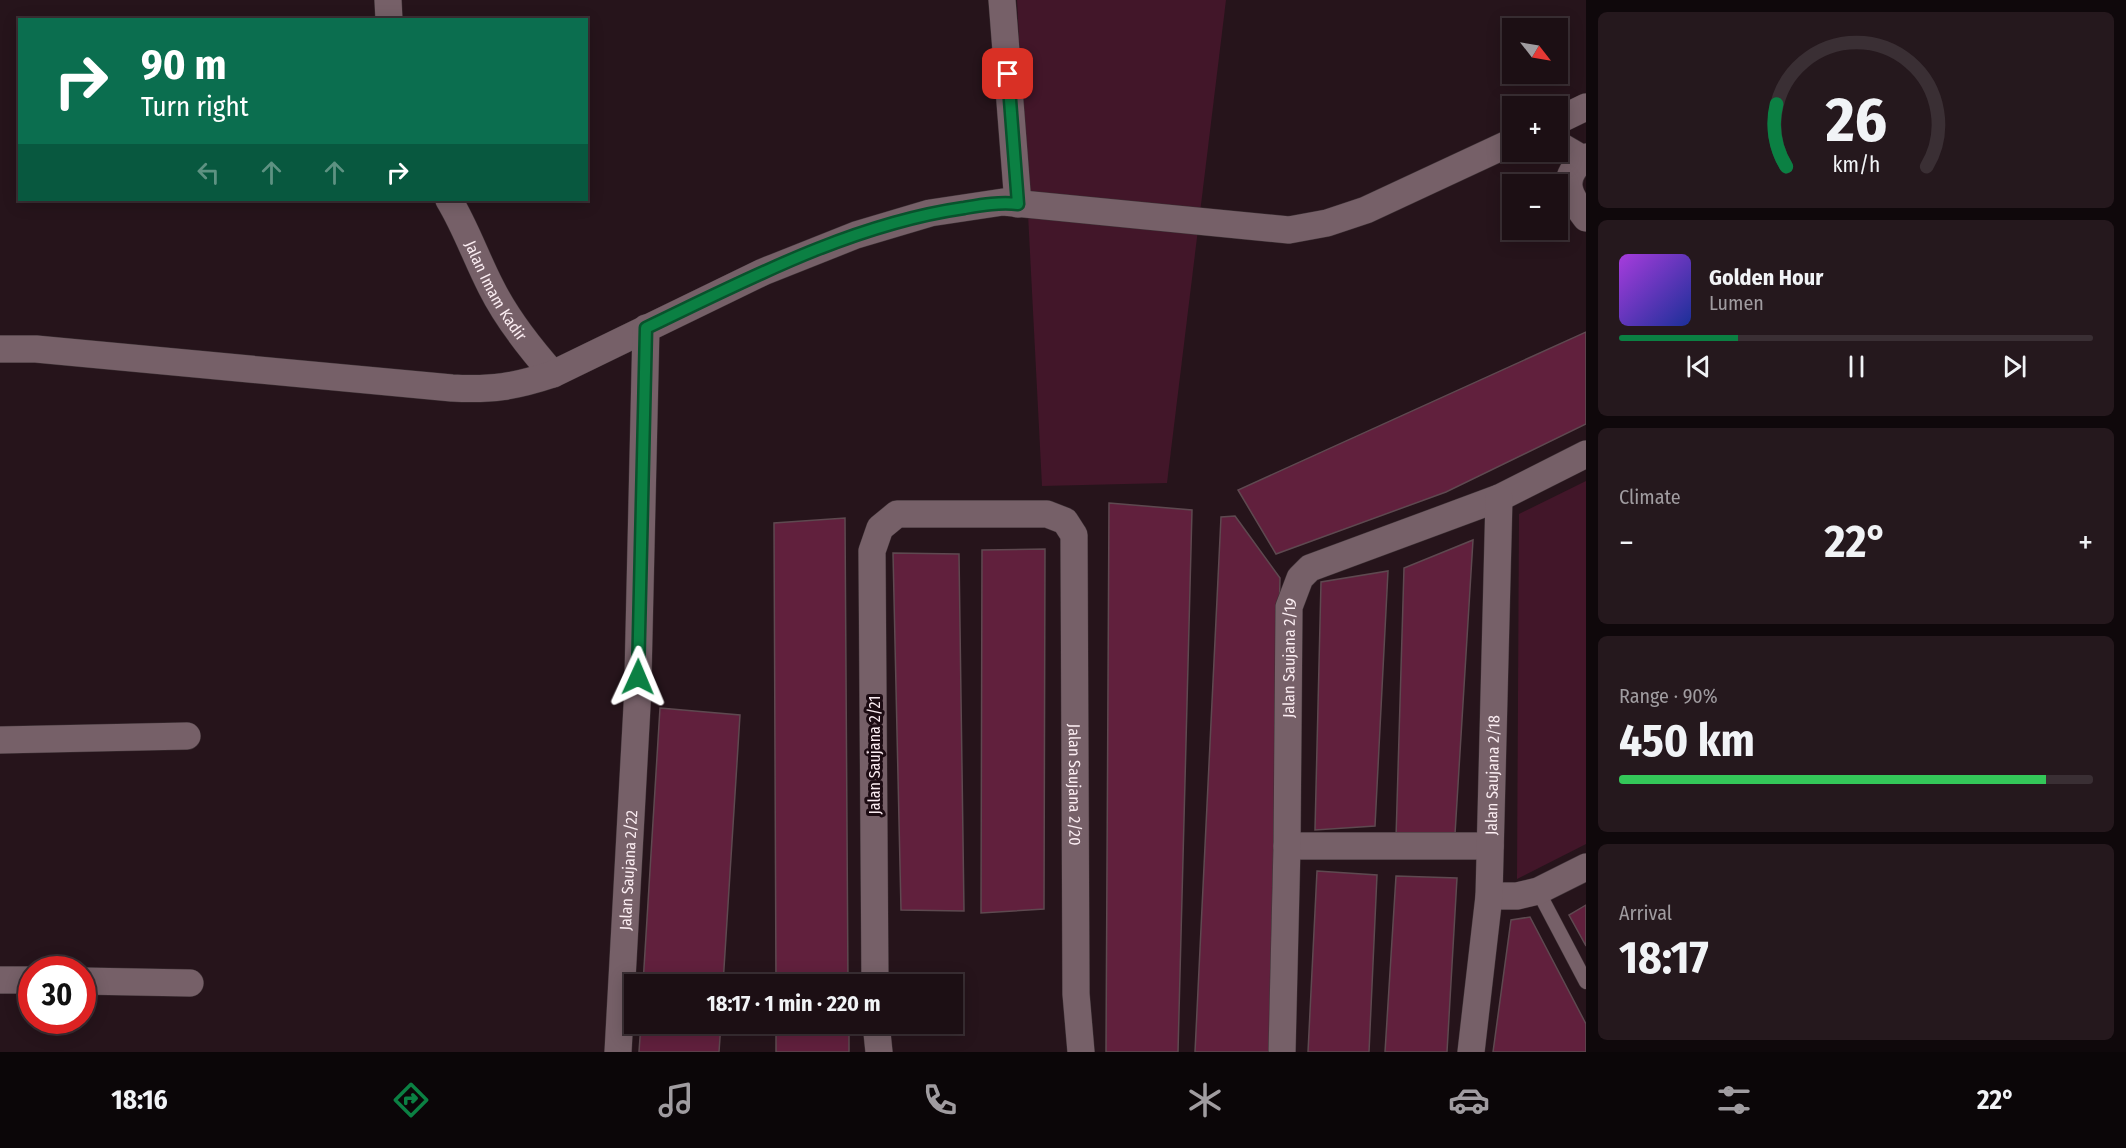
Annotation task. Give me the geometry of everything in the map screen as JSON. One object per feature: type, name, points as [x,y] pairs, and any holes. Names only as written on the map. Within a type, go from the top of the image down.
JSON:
[{"type":"street","points":[[388,0],[388,18]]},
{"type":"street","points":[[1002,0],[1018,204]]},
{"type":"street","points":[[1568,116],[1586,107]]},
{"type":"street","points":[[0,349],[36,348],[489,390],[523,384],[553,374],[763,272],[856,235],[930,213],[1003,202],[1289,230],[1327,223],[1366,210],[1502,147]]},
{"type":"street","points":[[1568,155],[1579,166],[1570,196],[1586,218]]},
{"type":"street","name":"Jalan Imam Kadir","points":[[450,201],[464,225],[492,289],[531,349],[553,374]]},
{"type":"street","name":"Jalan Saujana 2/22","points":[[618,1052],[638,682],[646,328]]},
{"type":"street","name":"Jalan Saujana 2/19","points":[[1282,1052],[1289,607],[1300,578],[1310,568],[1499,498],[1586,454]]},
{"type":"street","name":"Jalan Saujana 2/18","points":[[1472,1052],[1489,896],[1499,498]]},
{"type":"street","name":"Jalan Saujana 2/20","points":[[880,528],[897,514],[1047,514],[1065,521],[1074,535],[1076,994],[1081,1052]]},
{"type":"street","name":"Jalan Saujana 2/21","points":[[875,974],[872,551],[880,528]]},
{"type":"street","points":[[0,740],[187,736]]},
{"type":"street","points":[[1287,846],[1490,846]]},
{"type":"street","points":[[1489,896],[1517,896],[1538,891],[1586,867]]},
{"type":"street","points":[[0,980],[18,980]]},
{"type":"street","points":[[96,981],[190,983]]},
{"type":"street","points":[[877,1034],[879,1052]]},
{"type":"lane","points":[[1538,891],[1586,982]]},
{"type":"shaded area","points":[[1017,0],[1226,0],[1167,483],[1042,486]]},
{"type":"shaded area","points":[[1586,481],[1586,844],[1517,879],[1519,514]]},
{"type":"building","points":[[1586,332],[1586,424],[1446,492],[1276,554],[1238,490]]},
{"type":"building","points":[[1109,503],[1192,510],[1178,1052],[1106,1052]]},
{"type":"building","points":[[1235,516],[1280,578],[1269,1052],[1195,1052],[1221,517]]},
{"type":"building","points":[[845,518],[848,974],[776,974],[774,523]]},
{"type":"building","points":[[1473,540],[1455,834],[1396,838],[1404,568]]},
{"type":"building","points":[[1045,549],[1044,909],[981,913],[982,550]]},
{"type":"building","points":[[893,553],[959,554],[964,911],[901,910]]},
{"type":"building","points":[[1388,571],[1375,826],[1315,830],[1321,582]]},
{"type":"building","points":[[660,708],[740,715],[724,974],[644,974]]},
{"type":"building","points":[[1317,871],[1377,875],[1369,1052],[1308,1052]]},
{"type":"building","points":[[1396,876],[1457,878],[1447,1052],[1385,1052]]},
{"type":"building","points":[[1586,905],[1586,946],[1569,915]]},
{"type":"building","points":[[1530,917],[1586,1024],[1586,1052],[1493,1052],[1511,920]]},
{"type":"building","points":[[640,1034],[720,1034],[719,1052],[639,1052]]},
{"type":"building","points":[[776,1034],[849,1034],[849,1052],[776,1052]]},
{"type":"route","points":[[638,677],[646,328],[763,272],[856,235],[930,213],[1003,202],[1018,204],[1008,74]]}]
